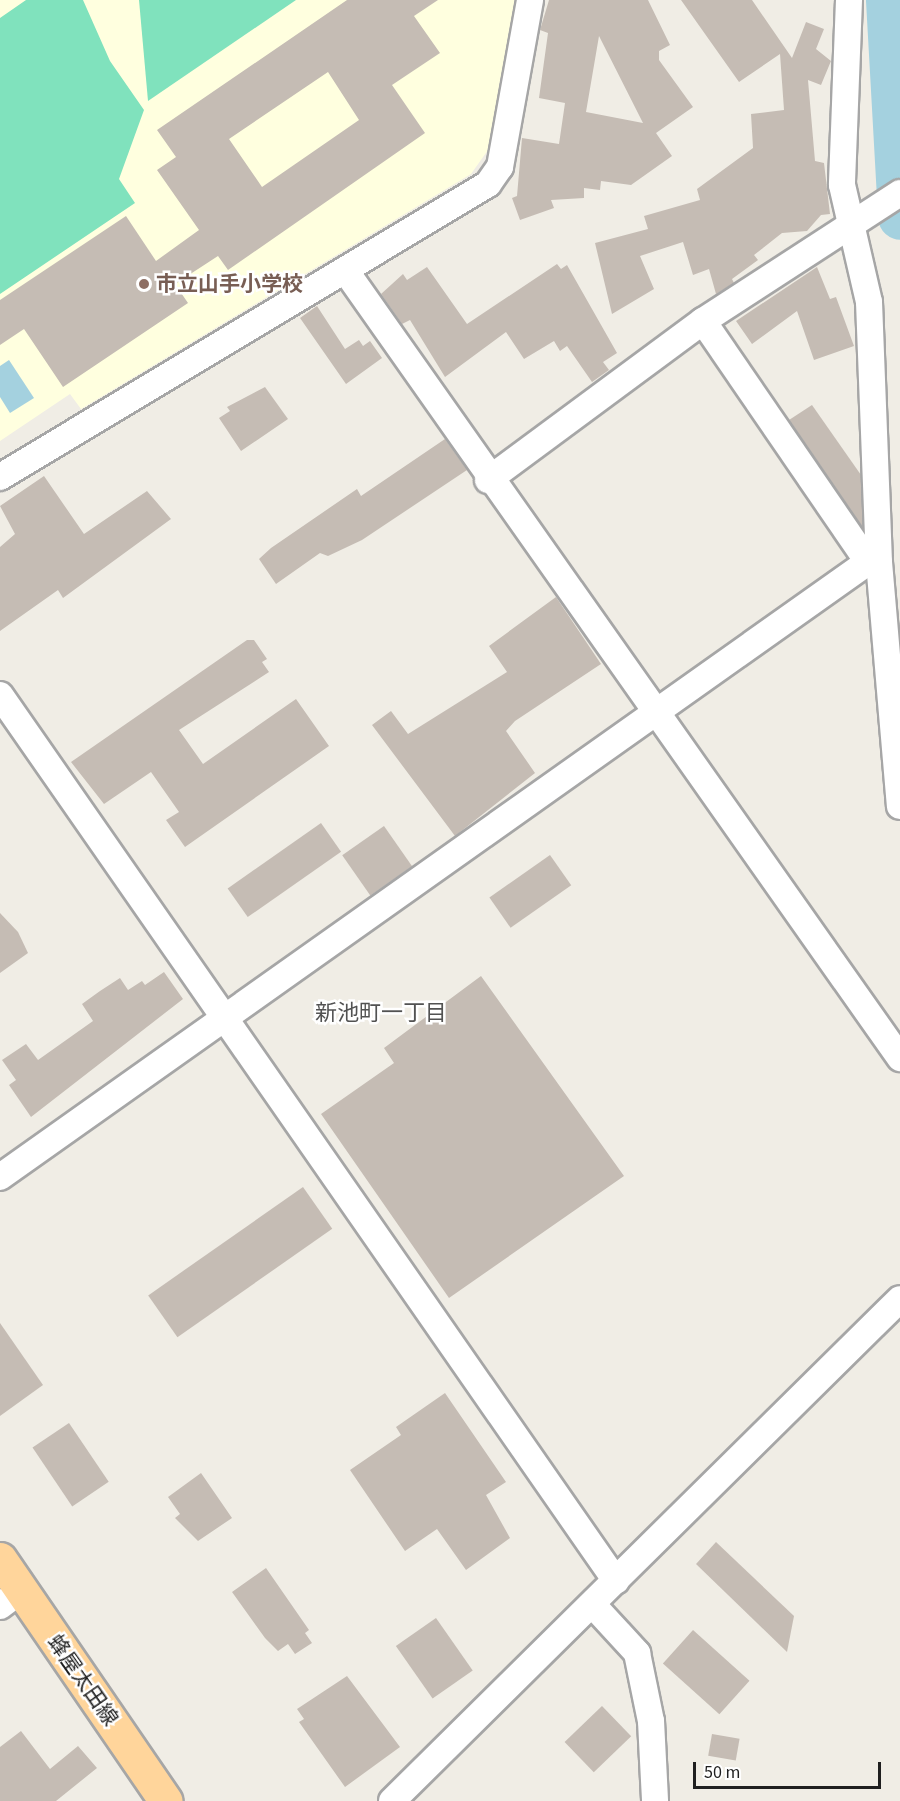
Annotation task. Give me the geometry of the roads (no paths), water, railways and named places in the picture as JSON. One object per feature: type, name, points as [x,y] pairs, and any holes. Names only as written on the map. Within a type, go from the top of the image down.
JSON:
[{"type":"main road","name":"蜂屋太田線","points":[[0,1559],[10,1598],[166,1801]]},
{"type":"street","points":[[0,477],[345,270],[469,199],[500,167],[530,0]]},
{"type":"street","points":[[849,0],[842,185],[853,219],[875,375],[873,562],[900,806]]},
{"type":"street","points":[[488,480],[703,321],[853,219],[900,193]]},
{"type":"street","points":[[345,270],[488,480],[659,715],[900,1058]]},
{"type":"street","points":[[703,321],[873,562]]},
{"type":"street","points":[[0,1177],[225,1014],[659,715],[873,562]]},
{"type":"street","points":[[0,695],[225,1014],[616,1581]]},
{"type":"street","points":[[392,1801],[900,1299]]},
{"type":"street","points":[[592,1604],[637,1653],[651,1721],[655,1801]]},
{"type":"water","points":[[9,360],[34,398],[10,413],[0,397],[0,366]]},
{"type":"waterway","points":[[888,0],[900,217]]},
{"type":"place","name":"市立山手小学校","points":[[144,284]]},
{"type":"district","name":"新池町一丁目","points":[[381,1014]]}]
